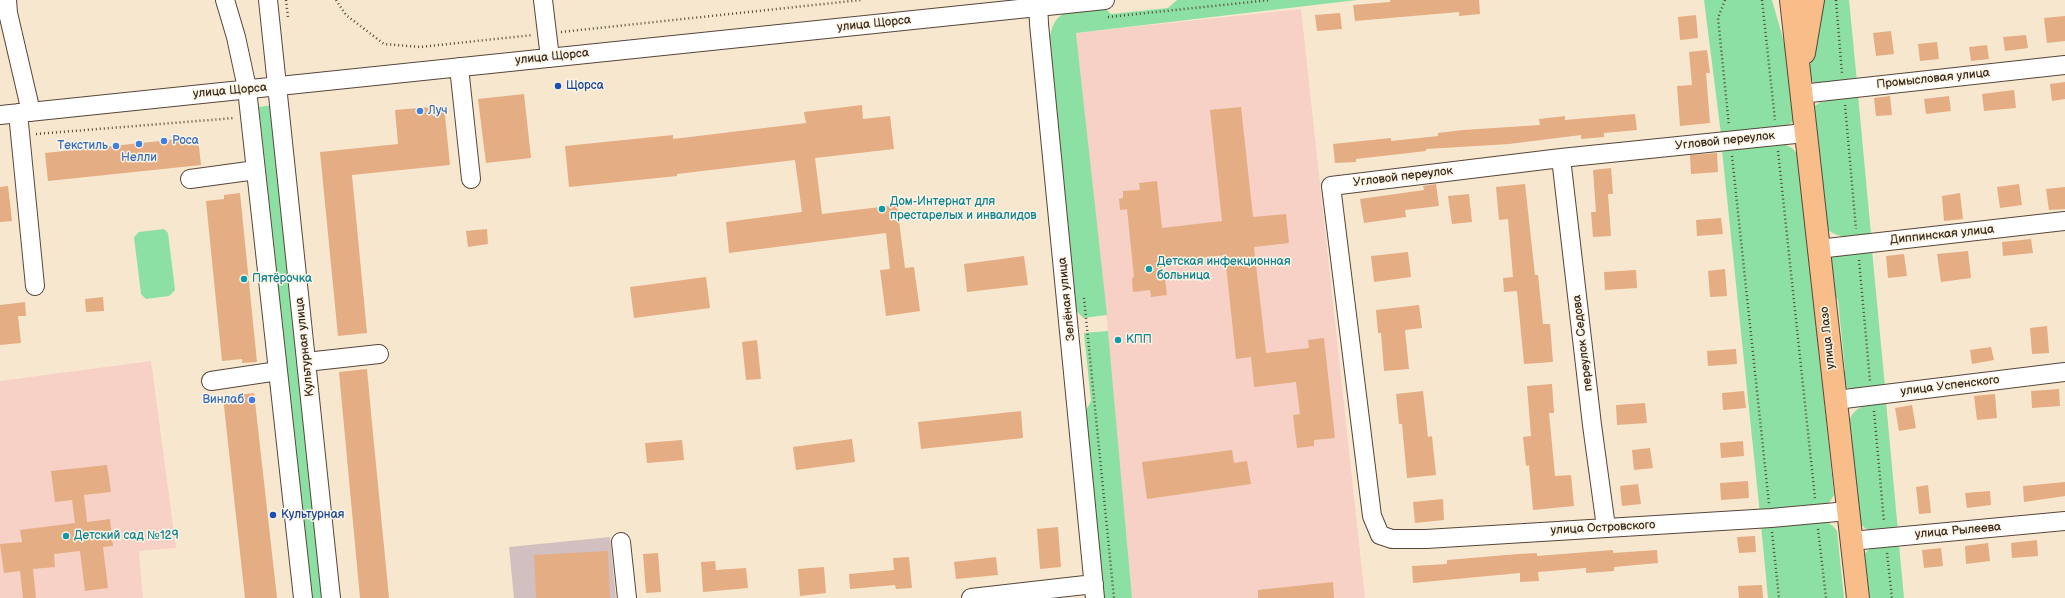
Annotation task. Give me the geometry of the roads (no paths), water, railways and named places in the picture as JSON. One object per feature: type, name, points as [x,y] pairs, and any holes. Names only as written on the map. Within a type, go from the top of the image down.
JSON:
[{"type":"main road","name":"улица Лазо","points":[[1791,0],[1858,598]]},
{"type":"main road","name":"улица Лазо","points":[[1800,86],[1813,0]]},
{"type":"street","points":[[7,0],[24,112],[20,135],[35,286]]},
{"type":"street","points":[[226,0],[236,37],[247,89],[303,598]]},
{"type":"street","name":"Культурная улица","points":[[268,0],[331,598]]},
{"type":"street","points":[[543,0],[550,58]]},
{"type":"street","name":"улица Щорса","points":[[0,115],[550,58],[1038,3],[1082,1],[1105,9]]},
{"type":"street","name":"Зелёная улица","points":[[1038,3],[1095,591]]},
{"type":"street","name":"Промысловая улица","points":[[1800,86],[1844,89],[2065,65]]},
{"type":"street","points":[[459,67],[471,179]]},
{"type":"street","name":"Угловой переулок","points":[[1372,516],[1331,186],[1561,158],[1806,133]]},
{"type":"street","name":"переулок Седова","points":[[1561,158],[1593,432],[1606,527]]},
{"type":"street","points":[[190,179],[256,170]]},
{"type":"street","name":"Диппинская улица","points":[[1818,249],[2065,221]]},
{"type":"street","points":[[306,362],[379,354]]},
{"type":"street","points":[[211,381],[278,372]]},
{"type":"street","name":"улица Успенского","points":[[1836,400],[2065,372]]},
{"type":"street","name":"улица Островского","points":[[1372,516],[1380,535],[1392,539],[1771,518],[1848,511]]},
{"type":"street","name":"улица Рылеева","points":[[1851,541],[2065,521]]},
{"type":"street","points":[[621,542],[627,598]]},
{"type":"street","points":[[971,598],[1095,591]]},
{"type":"place","name":"Щорса","points":[[558,86]]},
{"type":"place","name":"Луч","points":[[420,111]]},
{"type":"place","name":"Роса","points":[[164,141]]},
{"type":"place","name":"Нелли","points":[[139,144]]},
{"type":"place","name":"Текстиль","points":[[116,146]]},
{"type":"place","name":"Дом-Интернат для престарелых и инвалидов","points":[[882,209]]},
{"type":"place","name":"Детская инфекционная больница","points":[[1149,269]]},
{"type":"place","name":"Пятёрочка","points":[[244,279]]},
{"type":"place","name":"КПП","points":[[1118,340]]},
{"type":"place","name":"Винлаб","points":[[252,400]]},
{"type":"place","name":"Культурная","points":[[273,515]]},
{"type":"place","name":"Детский сад №129","points":[[66,536]]}]
